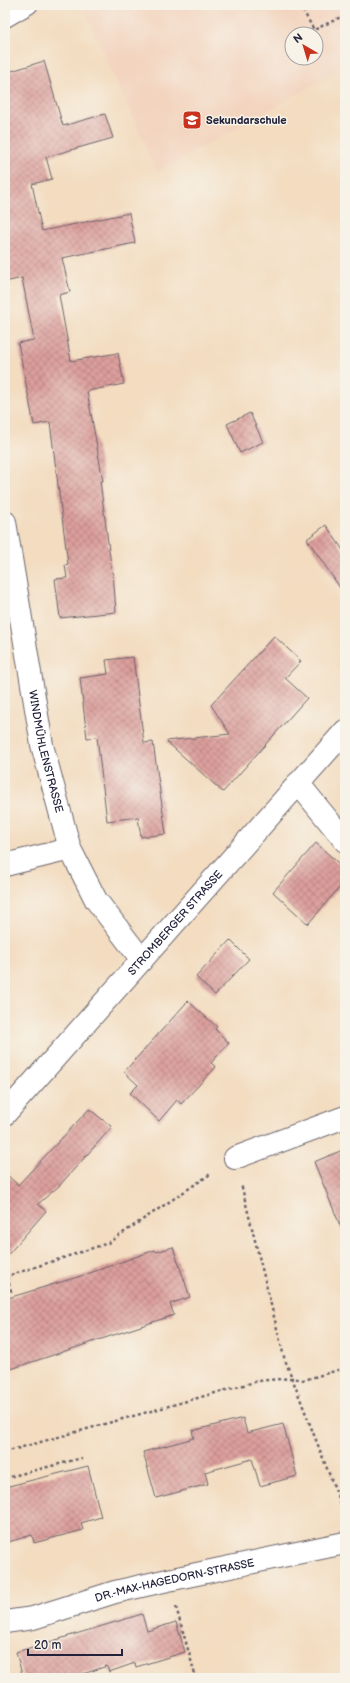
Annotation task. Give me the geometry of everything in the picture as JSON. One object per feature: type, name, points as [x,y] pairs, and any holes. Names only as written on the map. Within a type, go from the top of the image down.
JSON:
[{"type":"street","name":"WINDMÜHLENSTRASSE","points":[[5,522],[42,745],[70,849],[96,900],[142,960]]},
{"type":"street","name":"STROMBERGER STRASSE","points":[[5,1114],[345,731]]},
{"type":"street","points":[[298,783],[345,841]]},
{"type":"street","points":[[5,865],[70,849]]},
{"type":"street","points":[[234,1158],[345,1117]]},
{"type":"street","name":"DR.-MAX-HAGEDORN-STRASSE","points":[[5,1622],[33,1618],[115,1592],[345,1543]]},
{"type":"lane","points":[[5,19],[29,5]]},
{"type":"path","points":[[300,5],[314,30],[345,15]]},
{"type":"path","points":[[5,1293],[11,1291],[6,1277],[108,1243],[234,1158],[284,1357],[345,1514]]},
{"type":"path","points":[[5,1452],[258,1381],[292,1378],[304,1380],[345,1368]]},
{"type":"path","points":[[5,1478],[82,1458]]},
{"type":"path","points":[[168,1580],[196,1678]]},
{"type":"shaded area","name":"Sekundarschule","points":[[82,5],[345,5],[345,68],[157,172]]},
{"type":"building","points":[[44,61],[63,126],[105,114],[113,138],[46,157],[52,179],[32,184],[42,231],[129,213],[135,243],[62,258],[70,292],[59,295],[71,361],[118,353],[124,384],[87,391],[103,481],[100,481],[112,573],[113,572],[116,612],[60,618],[55,579],[67,578],[65,565],[68,564],[50,422],[34,425],[18,343],[34,340],[22,278],[5,282],[5,73]]},
{"type":"building","points":[[250,413],[263,442],[240,453],[227,424]]},
{"type":"building","points":[[326,525],[345,553],[345,595],[307,539]]},
{"type":"building","points":[[274,636],[301,661],[285,678],[307,698],[223,792],[166,741],[230,734],[211,705]]},
{"type":"building","points":[[133,657],[144,743],[153,742],[166,834],[141,837],[138,817],[107,821],[97,737],[87,738],[80,678],[108,674],[106,660]]},
{"type":"building","points":[[316,843],[345,869],[345,881],[308,924],[273,892]]},
{"type":"building","points":[[230,940],[249,959],[215,995],[196,977]]},
{"type":"building","points":[[188,1001],[217,1027],[215,1029],[229,1043],[211,1063],[216,1067],[181,1104],[177,1100],[159,1121],[130,1093],[138,1085],[124,1072]]},
{"type":"building","points":[[89,1109],[112,1127],[59,1186],[38,1204],[46,1211],[5,1258],[5,1173],[18,1185]]},
{"type":"building","points":[[345,1149],[345,1235],[344,1235],[314,1162]]},
{"type":"building","points":[[173,1247],[190,1297],[170,1304],[174,1315],[5,1371],[5,1299],[84,1275],[155,1250],[156,1252]]},
{"type":"building","points":[[243,1418],[247,1433],[283,1424],[297,1476],[260,1486],[252,1459],[205,1472],[208,1484],[156,1498],[143,1452],[194,1438],[192,1431]]},
{"type":"building","points":[[88,1466],[101,1517],[81,1523],[83,1530],[34,1543],[32,1535],[5,1543],[5,1487]]},
{"type":"building","points":[[142,1614],[147,1631],[176,1622],[185,1652],[136,1667],[135,1663],[109,1672],[107,1666],[71,1678],[23,1678],[16,1652]]},
{"type":"place","name":"Sekundarschule","points":[[192,120]]}]
